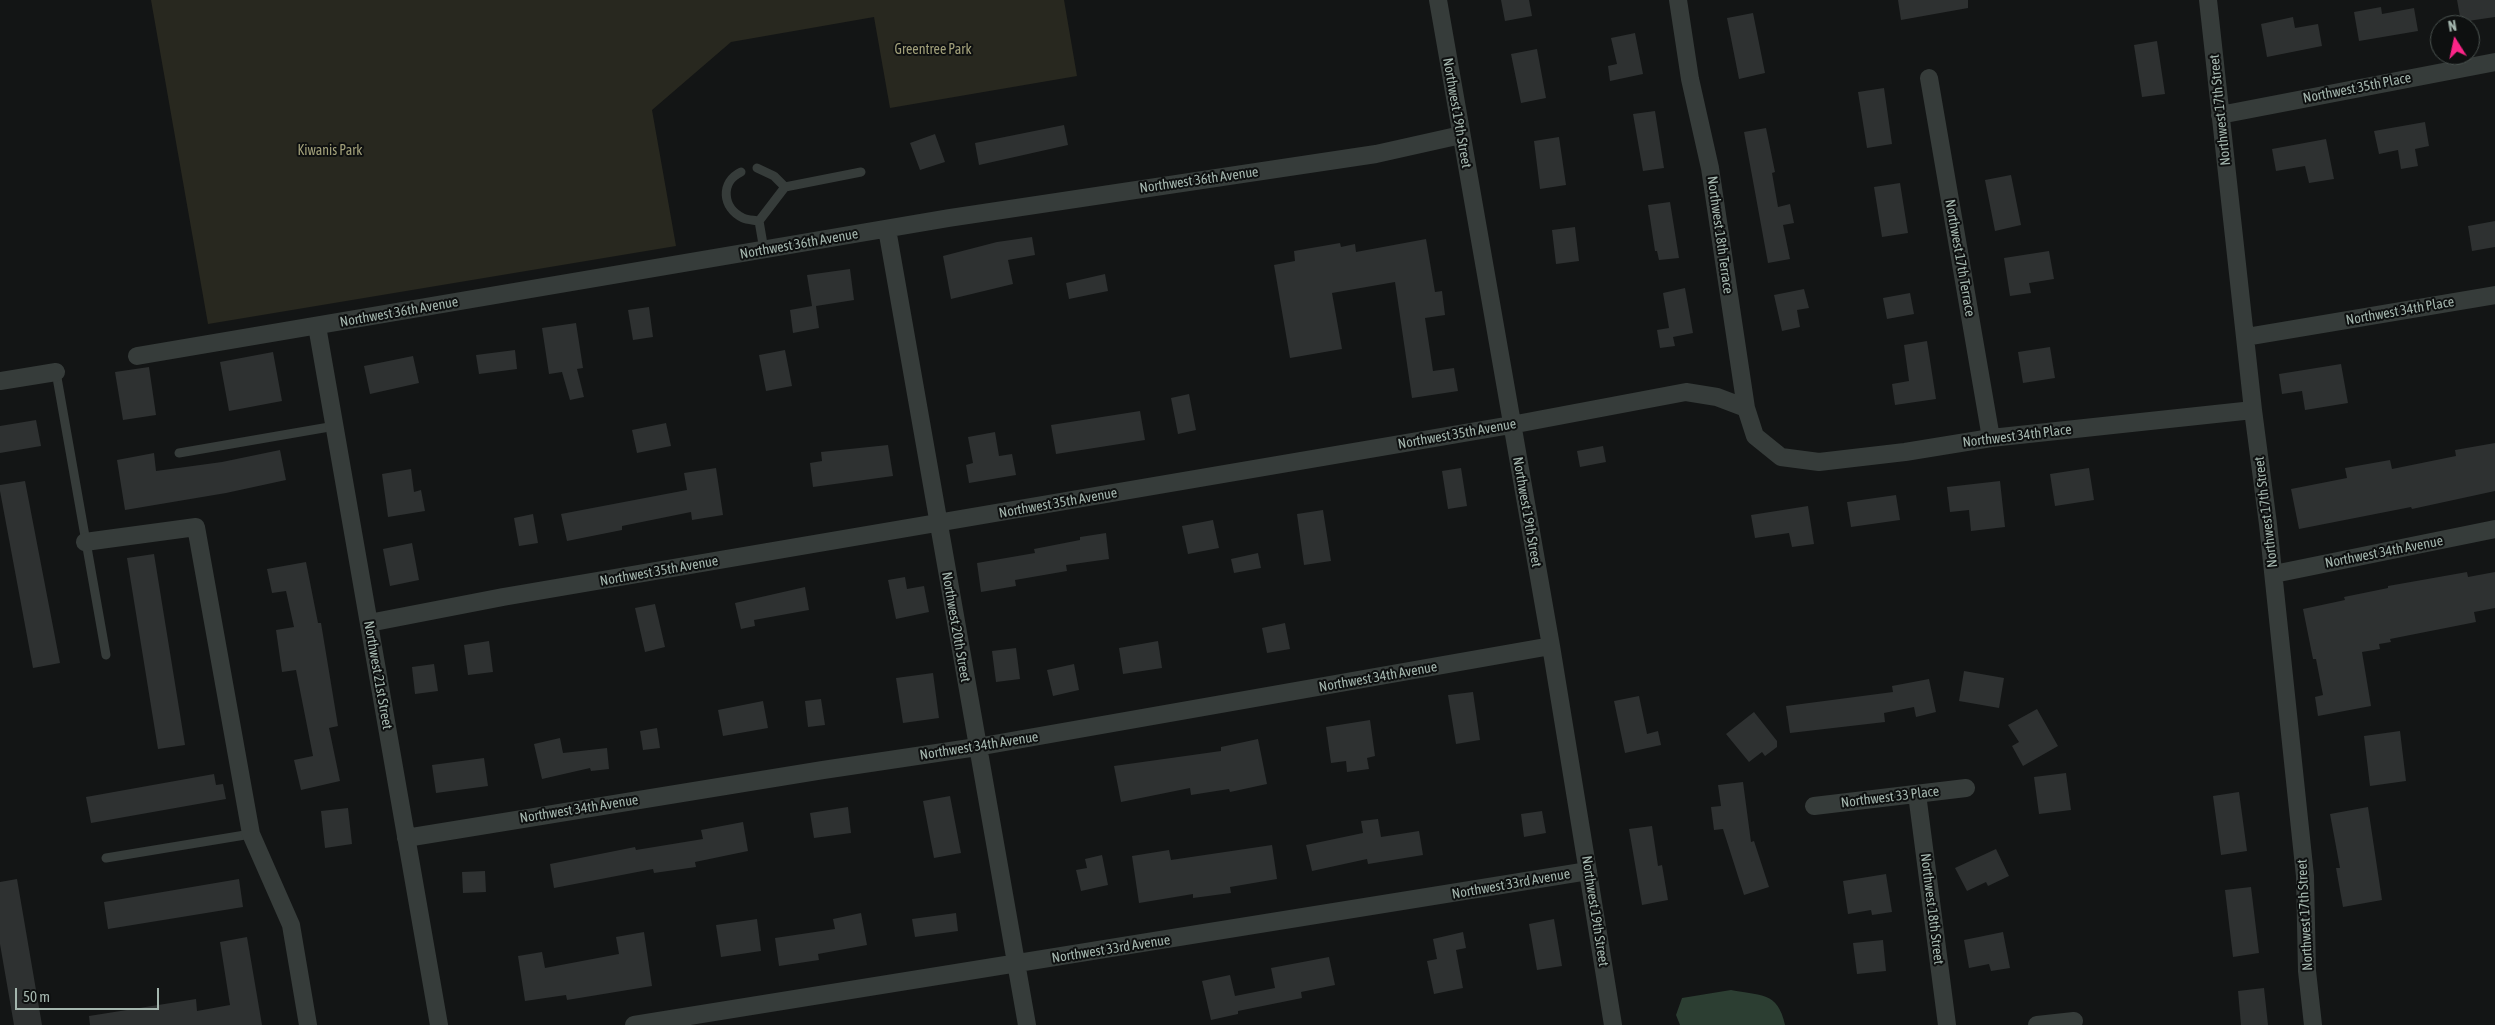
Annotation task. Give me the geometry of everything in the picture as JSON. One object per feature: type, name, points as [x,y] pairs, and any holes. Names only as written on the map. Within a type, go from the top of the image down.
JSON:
[{"type":"street","name":"Northwest 19th Street","points":[[1438,0],[1551,646],[1613,1025]]},
{"type":"street","name":"Northwest 18th Terrace","points":[[1678,0],[1690,79],[1710,168],[1746,408],[1755,436],[1781,457]]},
{"type":"street","name":"Northwest 17th Street","points":[[2208,0],[2253,410],[2274,574],[2305,876],[2307,971],[2313,1025]]},
{"type":"street","name":"Northwest 35th Place","points":[[2220,115],[2495,62]]},
{"type":"street","name":"Northwest 17th Terrace","points":[[1929,78],[1991,438]]},
{"type":"street","name":"Northwest 36th Avenue","points":[[137,356],[887,228],[1376,154],[1461,135]]},
{"type":"street","name":"Northwest 20th Street","points":[[887,228],[937,524],[1027,1025]]},
{"type":"street","name":"Northwest 34th Place","points":[[2246,337],[2495,295]]},
{"type":"street","name":"Northwest 21st Street","points":[[317,326],[439,1025]]},
{"type":"street","points":[[0,381],[56,372]]},
{"type":"street","name":"Northwest 35th Avenue","points":[[369,623],[503,597],[1511,425],[1686,392],[1717,397],[1746,408]]},
{"type":"street","name":"Northwest 34th Place","points":[[1781,457],[1819,462],[1905,452],[1991,438],[2253,410]]},
{"type":"street","points":[[85,542],[196,527],[251,834],[290,925],[308,1025]]},
{"type":"street","name":"Northwest 34th Avenue","points":[[2274,574],[2495,529]]},
{"type":"street","name":"Northwest 34th Avenue","points":[[406,838],[803,773],[977,747],[1551,646]]},
{"type":"street","name":"Northwest 33 Place","points":[[1814,806],[1966,788]]},
{"type":"street","name":"Northwest 18th Street","points":[[1917,794],[1947,1025]]},
{"type":"street","name":"Northwest 33rd Avenue","points":[[634,1025],[1588,871]]},
{"type":"street","points":[[2037,1025],[2074,1021]]},
{"type":"lane","points":[[757,168],[774,176],[785,187]]},
{"type":"lane","points":[[741,172],[732,176],[727,183],[726,196],[731,206],[742,218],[759,221]]},
{"type":"lane","points":[[764,250],[759,221],[785,187],[861,172]]},
{"type":"lane","points":[[56,372],[106,655]]},
{"type":"lane","points":[[179,453],[334,426]]},
{"type":"lane","points":[[106,858],[251,834]]},
{"type":"green space","name":"Kiwanis Park","points":[[151,0],[1064,0],[1077,76],[890,108],[874,17],[731,42],[652,110],[676,246],[208,324]]},
{"type":"shaded area","points":[[1731,990],[1766,997],[1778,1006],[1785,1025],[1680,1025],[1676,1015],[1682,998]]},
{"type":"building","points":[[1501,0],[1529,0],[1532,16],[1505,21]]},
{"type":"building","points":[[1898,0],[1968,0],[1968,8],[1901,20]]},
{"type":"building","points":[[2457,0],[2495,0],[2495,17],[2480,19],[2480,15],[2460,15]]},
{"type":"building","points":[[2381,7],[2382,14],[2414,8],[2418,31],[2359,41],[2354,12]]},
{"type":"building","points":[[1753,13],[1765,73],[1739,79],[1727,18]]},
{"type":"building","points":[[2293,17],[2295,28],[2318,24],[2322,46],[2267,57],[2261,24]]},
{"type":"building","points":[[1635,33],[1643,74],[1610,81],[1608,66],[1617,64],[1611,38]]},
{"type":"building","points":[[2157,41],[2165,94],[2142,97],[2134,45]]},
{"type":"building","points":[[1537,49],[1546,98],[1521,103],[1511,54]]},
{"type":"building","points":[[1884,88],[1892,144],[1867,148],[1858,92]]},
{"type":"building","points":[[1655,111],[1664,168],[1643,171],[1633,114]]},
{"type":"building","points":[[2425,122],[2429,146],[2415,149],[2418,166],[2401,169],[2398,150],[2379,154],[2374,131]]},
{"type":"building","points":[[1064,125],[1068,145],[979,165],[975,143]]},
{"type":"building","points":[[1766,128],[1775,172],[1772,173],[1778,207],[1790,204],[1794,223],[1783,225],[1790,259],[1768,263],[1744,132]]},
{"type":"building","points":[[935,134],[945,162],[920,170],[910,143]]},
{"type":"building","points":[[1559,137],[1566,185],[1540,189],[1534,141]]},
{"type":"building","points":[[2326,139],[2334,179],[2309,183],[2305,166],[2276,171],[2272,149]]},
{"type":"building","points":[[2011,175],[2021,225],[1995,231],[1985,180]]},
{"type":"building","points":[[1900,183],[1908,233],[1882,237],[1874,187]]},
{"type":"building","points":[[1670,202],[1679,258],[1659,260],[1657,251],[1655,251],[1648,205]]},
{"type":"building","points":[[2495,221],[2495,247],[2472,251],[2468,226]]},
{"type":"building","points":[[1575,227],[1579,261],[1556,264],[1552,230]]},
{"type":"building","points":[[1032,237],[1035,255],[1008,260],[1013,284],[951,299],[943,256],[997,242]]},
{"type":"building","points":[[1426,239],[1435,292],[1442,291],[1445,315],[1425,318],[1433,371],[1454,368],[1458,391],[1412,398],[1395,282],[1332,293],[1342,349],[1290,358],[1274,265],[1295,261],[1294,251],[1340,243],[1341,247],[1355,244],[1356,252]]},
{"type":"building","points":[[2049,251],[2054,279],[2029,283],[2031,293],[2010,296],[2004,258]]},
{"type":"building","points":[[850,269],[854,300],[816,306],[819,328],[793,333],[790,310],[812,306],[807,275]]},
{"type":"building","points":[[1105,274],[1108,291],[1069,299],[1066,283]]},
{"type":"building","points":[[1685,288],[1693,333],[1673,337],[1675,346],[1660,348],[1657,330],[1669,328],[1663,293]]},
{"type":"building","points":[[1804,289],[1809,308],[1797,310],[1800,327],[1782,331],[1774,295]]},
{"type":"building","points":[[1910,293],[1914,314],[1887,319],[1883,298]]},
{"type":"building","points":[[649,307],[653,337],[633,340],[628,310]]},
{"type":"building","points":[[576,323],[583,368],[577,369],[584,397],[570,400],[562,372],[549,374],[542,328]]},
{"type":"building","points":[[1927,341],[1936,399],[1895,405],[1892,384],[1909,381],[1904,345]]},
{"type":"building","points":[[2050,347],[2055,378],[2023,383],[2018,352]]},
{"type":"building","points":[[515,350],[517,369],[479,374],[476,355]]},
{"type":"building","points":[[785,350],[792,386],[766,391],[759,355]]},
{"type":"building","points":[[273,352],[282,401],[229,411],[220,362]]},
{"type":"building","points":[[413,356],[419,383],[370,394],[364,366]]},
{"type":"building","points":[[2341,364],[2348,403],[2305,410],[2302,391],[2282,394],[2279,374]]},
{"type":"building","points":[[149,367],[156,415],[123,420],[115,372]]},
{"type":"building","points":[[1189,394],[1196,430],[1178,434],[1171,398]]},
{"type":"building","points":[[1140,411],[1145,440],[1056,454],[1051,425]]},
{"type":"building","points":[[36,420],[41,446],[0,453],[0,426]]},
{"type":"building","points":[[666,423],[671,446],[637,453],[632,430]]},
{"type":"building","points":[[995,432],[999,456],[1012,454],[1016,475],[969,483],[966,465],[973,463],[968,437]]},
{"type":"building","points":[[2495,443],[2495,491],[2412,509],[2411,507],[2299,529],[2291,489],[2347,478],[2345,468],[2390,460],[2392,469],[2456,456],[2455,450]]},
{"type":"building","points":[[888,445],[893,476],[813,487],[810,463],[822,461],[821,452]]},
{"type":"building","points":[[1603,446],[1606,462],[1580,467],[1577,451]]},
{"type":"building","points":[[280,450],[286,480],[226,493],[125,510],[117,460],[154,453],[156,471],[222,462]]},
{"type":"building","points":[[716,468],[723,515],[692,520],[691,512],[622,526],[622,530],[567,541],[561,514],[687,490],[684,473]]},
{"type":"building","points":[[1461,468],[1467,506],[1448,509],[1442,471]]},
{"type":"building","points":[[2089,468],[2094,500],[2055,506],[2050,474]]},
{"type":"building","points":[[411,469],[414,492],[421,490],[425,511],[388,517],[382,474]]},
{"type":"building","points":[[25,481],[60,663],[33,668],[0,491],[0,485]]},
{"type":"building","points":[[2000,481],[2005,527],[1971,531],[1969,510],[1950,512],[1947,487]]},
{"type":"building","points":[[1896,495],[1900,520],[1851,527],[1847,502]]},
{"type":"building","points":[[1808,506],[1814,544],[1792,547],[1789,533],[1755,538],[1751,515]]},
{"type":"building","points":[[1323,510],[1331,561],[1304,565],[1297,514]]},
{"type":"building","points":[[533,514],[538,543],[519,546],[514,518]]},
{"type":"building","points":[[1213,520],[1219,548],[1188,554],[1182,526]]},
{"type":"building","points":[[1106,533],[1109,559],[1066,565],[1067,571],[1015,580],[1016,586],[981,592],[977,563],[1035,553],[1034,549],[1080,540],[1080,537]]},
{"type":"building","points":[[412,543],[419,580],[390,586],[383,549]]},
{"type":"building","points":[[1258,553],[1261,568],[1234,573],[1231,559]]},
{"type":"building","points":[[154,554],[185,745],[158,749],[127,558]]},
{"type":"building","points":[[306,562],[318,623],[321,623],[338,726],[329,728],[340,781],[301,790],[294,760],[313,756],[296,670],[282,672],[276,630],[294,627],[286,591],[272,593],[267,569]]},
{"type":"building","points":[[2467,572],[2468,577],[2495,572],[2495,608],[2474,612],[2476,622],[2390,639],[2391,642],[2379,644],[2380,649],[2362,652],[2371,706],[2318,716],[2315,697],[2323,695],[2316,659],[2313,659],[2303,609],[2345,600],[2344,597],[2388,588],[2388,586]]},
{"type":"building","points":[[905,577],[907,589],[924,586],[929,612],[896,619],[888,580]]},
{"type":"building","points":[[805,587],[809,610],[754,620],[755,626],[741,629],[735,603]]},
{"type":"building","points":[[655,604],[665,647],[645,652],[635,608]]},
{"type":"building","points":[[1285,623],[1290,649],[1267,653],[1262,628]]},
{"type":"building","points":[[489,641],[493,672],[468,675],[464,645]]},
{"type":"building","points":[[1158,641],[1162,668],[1123,674],[1119,648]]},
{"type":"building","points":[[1016,648],[1020,679],[996,682],[992,651]]},
{"type":"building","points":[[434,664],[438,691],[415,694],[412,667]]},
{"type":"building","points":[[1074,664],[1079,690],[1053,696],[1047,670]]},
{"type":"building","points":[[1964,671],[2004,678],[1999,708],[1959,701]]},
{"type":"building","points":[[933,673],[939,718],[903,723],[896,678]]},
{"type":"building","points":[[1929,679],[1936,712],[1916,717],[1914,707],[1884,713],[1885,722],[1790,733],[1786,706],[1893,692],[1892,686]]},
{"type":"building","points":[[1473,692],[1480,740],[1456,744],[1448,695]]},
{"type":"building","points":[[1639,696],[1647,734],[1658,731],[1661,745],[1625,753],[1614,701]]},
{"type":"building","points":[[821,699],[825,725],[808,727],[805,701]]},
{"type":"building","points":[[763,701],[768,728],[723,736],[718,710]]},
{"type":"building","points":[[2037,709],[2058,746],[2023,766],[2012,746],[2019,742],[2008,725]]},
{"type":"building","points":[[1754,712],[1777,741],[1777,747],[1765,756],[1762,752],[1749,762],[1726,734]]},
{"type":"building","points":[[1370,720],[1375,756],[1367,758],[1369,769],[1347,772],[1346,761],[1331,763],[1326,727]]},
{"type":"building","points":[[657,728],[660,748],[643,750],[640,731]]},
{"type":"building","points":[[2400,731],[2406,781],[2370,786],[2364,736]]},
{"type":"building","points":[[560,738],[563,753],[607,748],[609,769],[591,771],[590,768],[542,779],[534,744]]},
{"type":"building","points":[[1258,739],[1267,784],[1230,792],[1229,789],[1191,795],[1190,788],[1121,802],[1114,766],[1221,751],[1221,747]]},
{"type":"building","points":[[484,758],[488,786],[436,793],[432,765]]},
{"type":"building","points":[[2066,773],[2071,810],[2039,814],[2034,777]]},
{"type":"building","points":[[214,774],[216,785],[223,784],[226,799],[91,823],[86,797]]},
{"type":"building","points":[[1743,782],[1751,842],[1754,841],[1769,887],[1744,895],[1723,829],[1714,830],[1711,807],[1721,806],[1718,785]]},
{"type":"building","points":[[2239,792],[2247,851],[2221,855],[2213,796]]},
{"type":"building","points":[[950,796],[961,853],[934,858],[923,801]]},
{"type":"building","points":[[848,807],[851,833],[814,838],[810,813]]},
{"type":"building","points":[[2368,807],[2382,900],[2343,907],[2336,868],[2340,868],[2330,814]]},
{"type":"building","points":[[348,808],[352,844],[325,848],[321,811]]},
{"type":"building","points":[[1542,811],[1546,833],[1524,837],[1521,814]]},
{"type":"building","points":[[1378,819],[1381,837],[1419,831],[1423,855],[1368,864],[1367,859],[1312,871],[1306,845],[1363,833],[1361,821]]},
{"type":"building","points":[[743,822],[748,851],[695,862],[696,867],[654,873],[653,869],[554,888],[550,864],[635,847],[636,850],[703,839],[701,830]]},
{"type":"building","points":[[1652,826],[1658,866],[1662,865],[1668,900],[1642,905],[1629,829]]},
{"type":"building","points":[[1272,845],[1277,879],[1230,887],[1231,893],[1193,898],[1193,894],[1139,903],[1132,856],[1169,850],[1171,860]]},
{"type":"building","points":[[1996,849],[2009,876],[1988,886],[1986,882],[1967,891],[1955,868]]},
{"type":"building","points":[[1102,855],[1108,885],[1081,891],[1076,870],[1087,868],[1085,859]]},
{"type":"building","points":[[485,871],[486,892],[463,893],[462,872]]},
{"type":"building","points":[[1886,874],[1892,912],[1872,915],[1871,910],[1848,914],[1843,881]]},
{"type":"building","points":[[17,879],[42,1025],[14,1025],[0,944],[0,882]]},
{"type":"building","points":[[239,879],[243,907],[108,929],[104,902]]},
{"type":"building","points":[[2251,887],[2259,953],[2233,957],[2225,890]]},
{"type":"building","points":[[861,913],[867,945],[818,954],[819,960],[779,966],[775,938],[835,929],[833,919]]},
{"type":"building","points":[[956,913],[958,931],[915,937],[912,919]]},
{"type":"building","points":[[757,919],[761,951],[721,957],[716,925]]},
{"type":"building","points":[[1554,919],[1562,966],[1537,970],[1529,924]]},
{"type":"building","points":[[644,932],[652,986],[567,1000],[566,995],[525,1001],[518,956],[542,952],[545,968],[619,954],[616,937]]},
{"type":"building","points":[[1463,932],[1466,948],[1456,950],[1463,988],[1434,994],[1427,961],[1437,959],[1433,939]]},
{"type":"building","points":[[2003,932],[2010,968],[1991,971],[1989,964],[1969,968],[1964,940]]},
{"type":"building","points":[[247,937],[262,1025],[90,1025],[89,1016],[196,999],[197,1011],[230,1005],[220,942]]},
{"type":"building","points":[[1883,940],[1886,971],[1857,974],[1853,943]]},
{"type":"building","points":[[1329,957],[1335,985],[1301,992],[1302,998],[1238,1011],[1238,1014],[1211,1020],[1202,981],[1230,975],[1235,996],[1275,988],[1271,968]]},
{"type":"building","points":[[2264,988],[2268,1025],[2241,1025],[2238,991]]},
{"type":"park label","name":"Greentree Park","points":[[933,50]]}]
